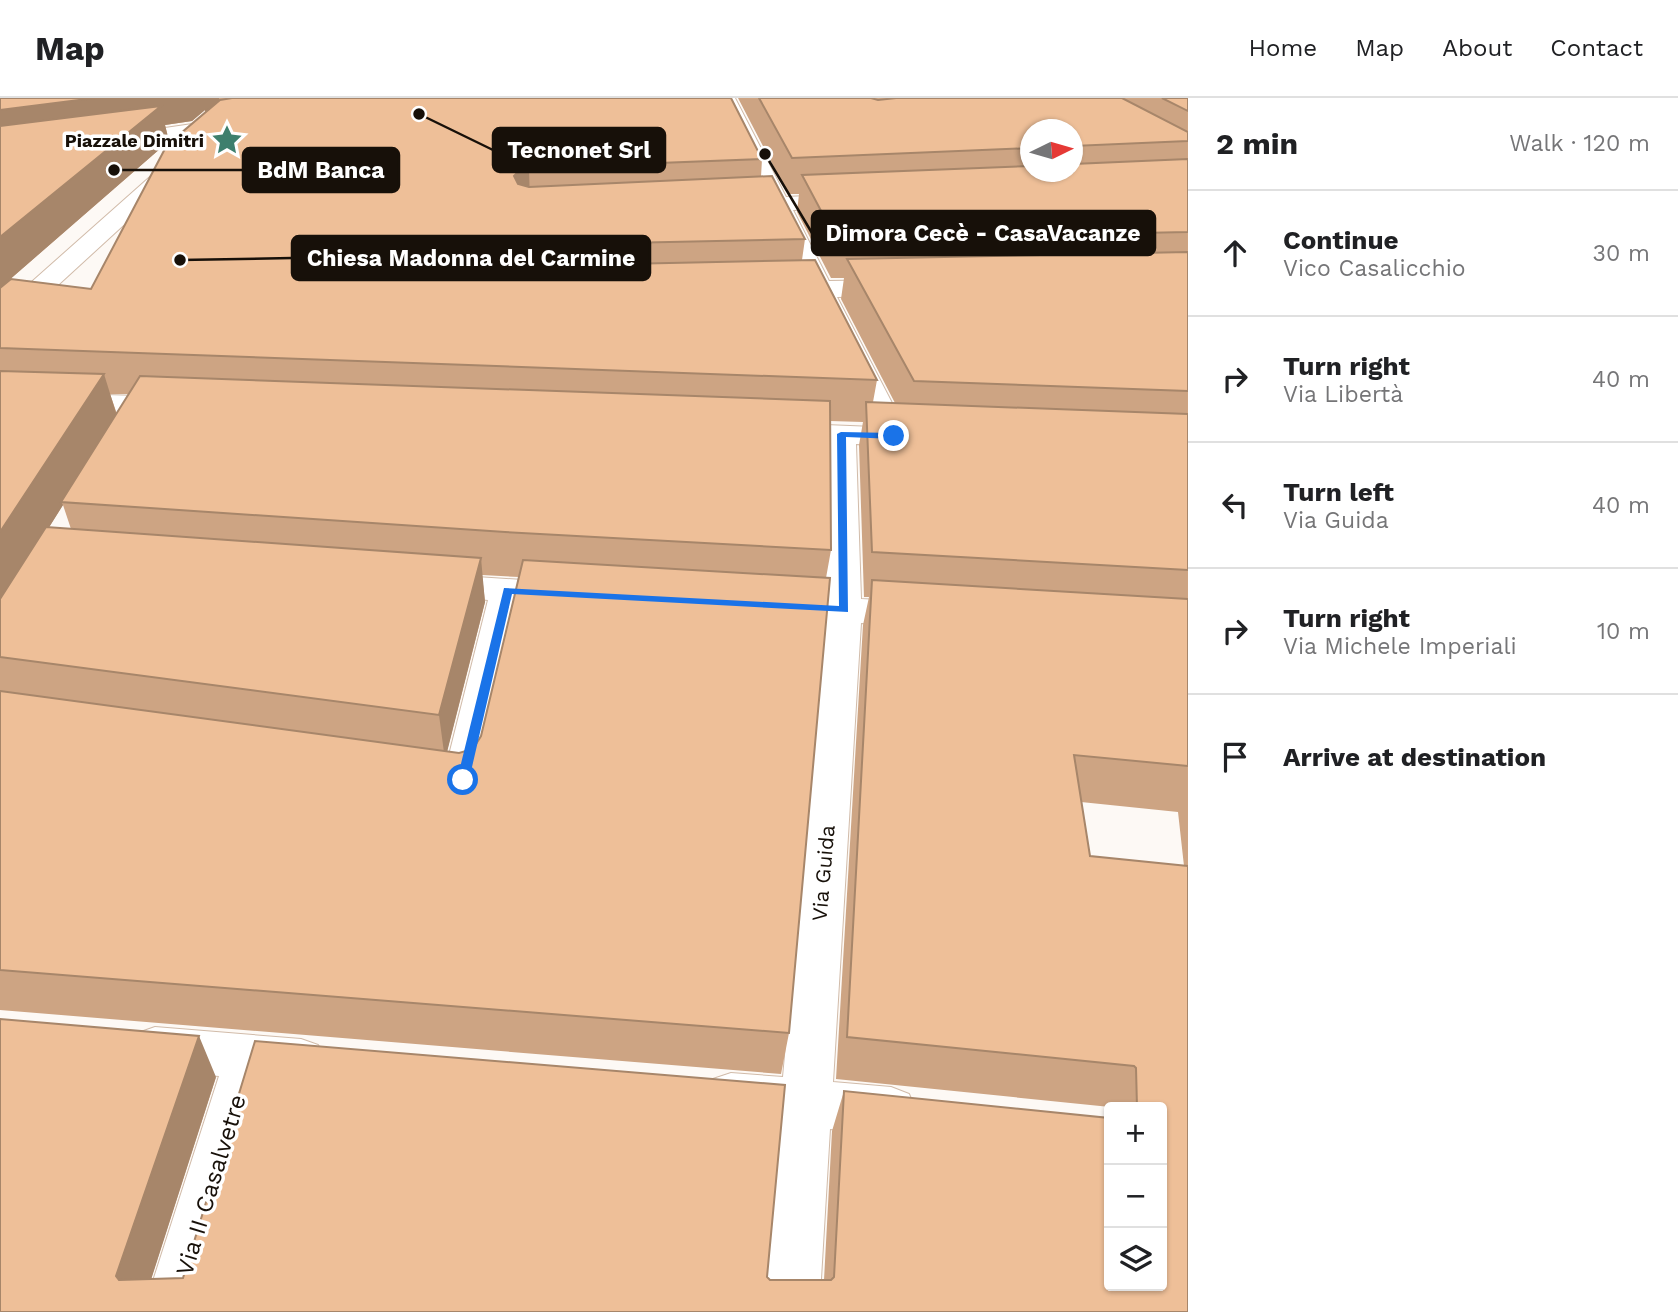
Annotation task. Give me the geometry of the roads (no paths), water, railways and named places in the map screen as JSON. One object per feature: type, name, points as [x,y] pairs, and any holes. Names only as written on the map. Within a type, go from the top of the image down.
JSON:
[{"type":"street","points":[[0,324],[251,98]]},
{"type":"street","points":[[725,98],[894,436]]},
{"type":"street","points":[[102,142],[256,121]]},
{"type":"street","points":[[709,207],[870,200]]},
{"type":"street","points":[[752,291],[917,287]]},
{"type":"street","points":[[0,401],[199,407]]},
{"type":"street","points":[[122,440],[143,405]]},
{"type":"street","points":[[744,430],[936,438]]},
{"type":"street","name":"Via Guida","points":[[790,1312],[804,1102],[844,610],[841,434]]},
{"type":"street","points":[[397,582],[602,596]]},
{"type":"street","points":[[408,773],[463,780],[508,590]]},
{"type":"street","points":[[736,604],[954,616]]},
{"type":"street","points":[[111,1045],[347,1065]]},
{"type":"street","name":"Via II Casalvetre","points":[[172,1312],[250,1057]]},
{"type":"street","points":[[693,1093],[929,1114]]},
{"type":"place","name":"Tecnonet Srl","points":[[419,114]]},
{"type":"place","name":"Piazzale Dimitri","points":[[227,140]]},
{"type":"place","name":"Dimora Cecè - CasaVacanze","points":[[765,154]]},
{"type":"place","name":"BdM Banca","points":[[114,170]]},
{"type":"place","name":"Chiesa Madonna del Carmine","points":[[180,260]]}]
